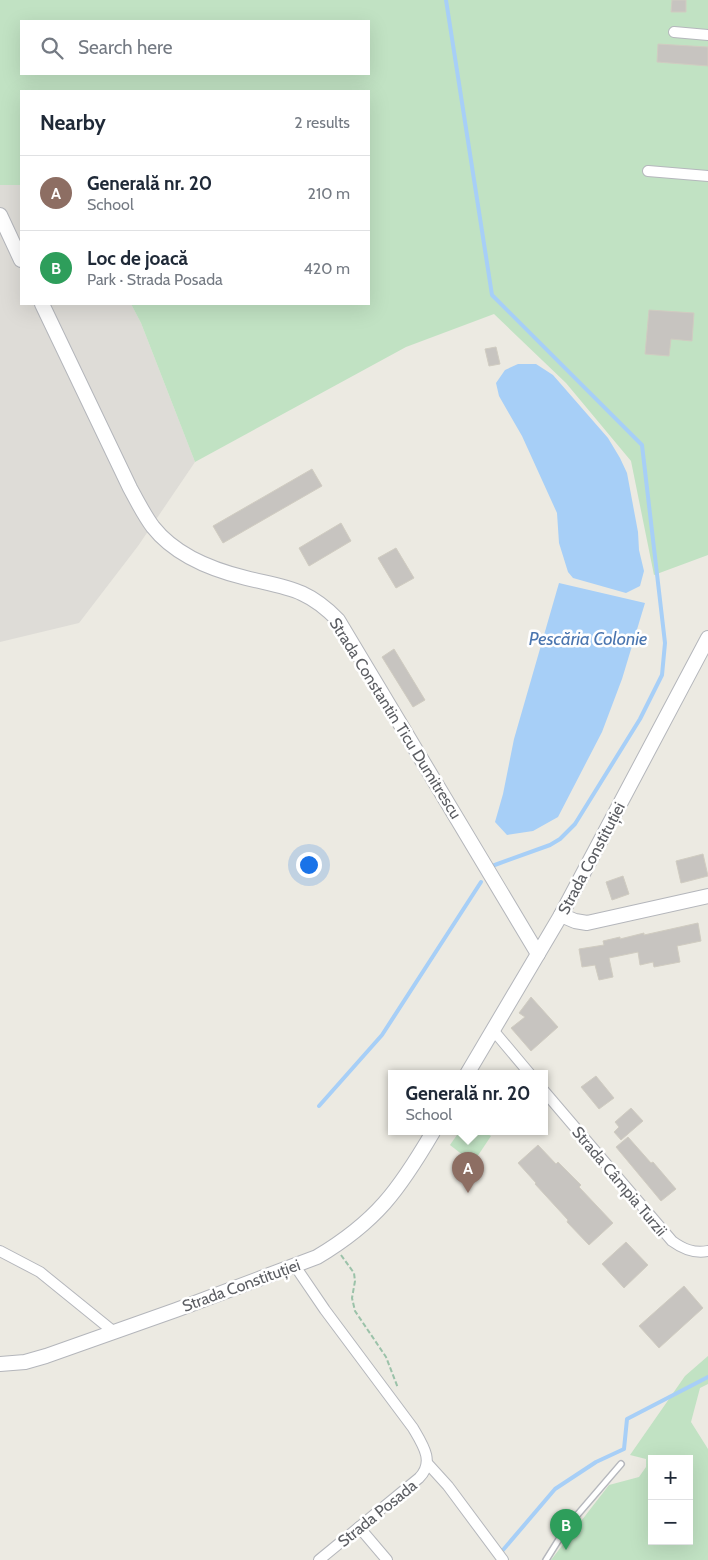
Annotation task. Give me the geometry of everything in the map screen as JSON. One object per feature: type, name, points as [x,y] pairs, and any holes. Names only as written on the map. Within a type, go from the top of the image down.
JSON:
[{"type":"street","points":[[674,32],[708,35]]},
{"type":"street","points":[[648,171],[708,176]]},
{"type":"street","points":[[0,215],[20,258]]},
{"type":"street","name":"Strada Constantin Ticu Dumitrescu","points":[[42,305],[130,488],[154,529],[195,560],[219,570],[297,590],[324,605],[338,620],[538,954]]},
{"type":"street","name":"Strada Constituției","points":[[469,1070],[560,915],[708,638]]},
{"type":"street","points":[[560,915],[587,923],[708,896]]},
{"type":"street","points":[[493,1030],[527,1070]]},
{"type":"street","name":"Strada Câmpia Turzii","points":[[548,1096],[672,1241],[684,1249],[700,1252],[708,1251]]},
{"type":"street","name":"Strada Constituției","points":[[0,1364],[25,1362],[39,1358],[295,1266],[317,1256],[335,1246],[375,1214],[392,1196],[431,1135]]},
{"type":"street","points":[[0,1251],[40,1272],[114,1332]]},
{"type":"street","points":[[295,1266],[325,1310],[413,1428],[422,1443],[428,1464]]},
{"type":"street","name":"Strada Posada","points":[[319,1560],[419,1478],[425,1472],[428,1464],[448,1486],[503,1560]]},
{"type":"street","points":[[359,1527],[387,1560]]},
{"type":"lane","points":[[546,1560],[566,1528],[621,1464]]},
{"type":"path","points":[[335,1246],[354,1273],[355,1281],[352,1298],[355,1311],[386,1357],[396,1381],[398,1408]]},
{"type":"shaded area","points":[[0,185],[20,185],[20,305],[132,305],[141,323],[195,462],[138,546],[79,623],[0,642]]},
{"type":"green space","points":[[0,0],[708,0],[708,555],[654,575],[631,461],[566,383],[494,314],[406,347],[195,462],[141,323],[132,305],[370,305],[370,90],[20,90],[20,185],[0,185]]},
{"type":"green space","points":[[457,1135],[491,1136],[473,1163],[450,1145]]},
{"type":"green space","points":[[708,1356],[708,1384],[700,1388],[691,1422],[708,1449],[708,1560],[551,1560],[609,1485],[639,1477],[646,1467],[646,1459],[630,1455],[685,1376]]},
{"type":"water","points":[[518,364],[536,364],[553,375],[608,438],[620,458],[627,473],[638,532],[639,550],[644,571],[640,586],[626,593],[573,578],[568,572],[559,543],[557,513],[522,436],[499,396],[496,383],[505,370]]},
{"type":"water","name":"Pescăria Colonie","points":[[559,583],[645,603],[622,679],[602,732],[558,817],[533,831],[507,835],[495,822],[503,794],[514,739]]},
{"type":"building","points":[[672,0],[686,0],[686,12],[671,12]]},
{"type":"building","points":[[658,44],[708,47],[708,66],[657,62]]},
{"type":"building","points":[[649,310],[694,313],[692,341],[671,339],[669,356],[645,354]]},
{"type":"building","points":[[496,347],[500,364],[489,366],[485,349]]},
{"type":"building","points":[[312,469],[322,486],[223,543],[213,526]]},
{"type":"building","points":[[341,523],[351,541],[309,566],[299,548]]},
{"type":"building","points":[[396,548],[414,578],[396,588],[378,558]]},
{"type":"building","points":[[394,649],[425,700],[413,707],[382,657]]},
{"type":"building","points":[[703,854],[708,876],[681,883],[676,861]]},
{"type":"building","points":[[623,876],[629,894],[612,900],[606,882]]},
{"type":"building","points":[[698,923],[701,941],[677,946],[680,962],[654,967],[653,962],[640,965],[638,952],[609,958],[613,977],[599,980],[595,965],[582,967],[579,949],[604,945],[603,941],[620,937],[620,939],[644,933],[644,935]]},
{"type":"building","points":[[531,997],[558,1027],[531,1051],[511,1028],[525,1017],[519,1013]]},
{"type":"building","points":[[596,1076],[614,1098],[599,1109],[581,1087]]},
{"type":"building","points":[[631,1108],[643,1121],[621,1140],[614,1132],[619,1127],[615,1122]]},
{"type":"building","points":[[628,1137],[676,1189],[661,1201],[616,1147]]},
{"type":"building","points":[[538,1145],[556,1164],[558,1162],[581,1185],[579,1187],[613,1223],[589,1245],[567,1222],[568,1220],[518,1163]]},
{"type":"building","points":[[626,1242],[648,1265],[624,1288],[602,1264]]},
{"type":"building","points":[[684,1286],[703,1308],[659,1348],[639,1326]]},
{"type":"waterway","points":[[446,0],[492,295],[642,445],[665,643],[662,675],[640,719],[575,824],[560,839],[550,845],[492,866]]},
{"type":"waterway","points":[[319,1106],[382,1035],[481,882]]},
{"type":"waterway","points":[[503,1550],[555,1489],[596,1462],[624,1449],[627,1419],[708,1377]]},
{"type":"place","name":"Generală nr. 20","points":[[468,1193]]},
{"type":"place","name":"Loc de joacă","points":[[566,1550]]}]
